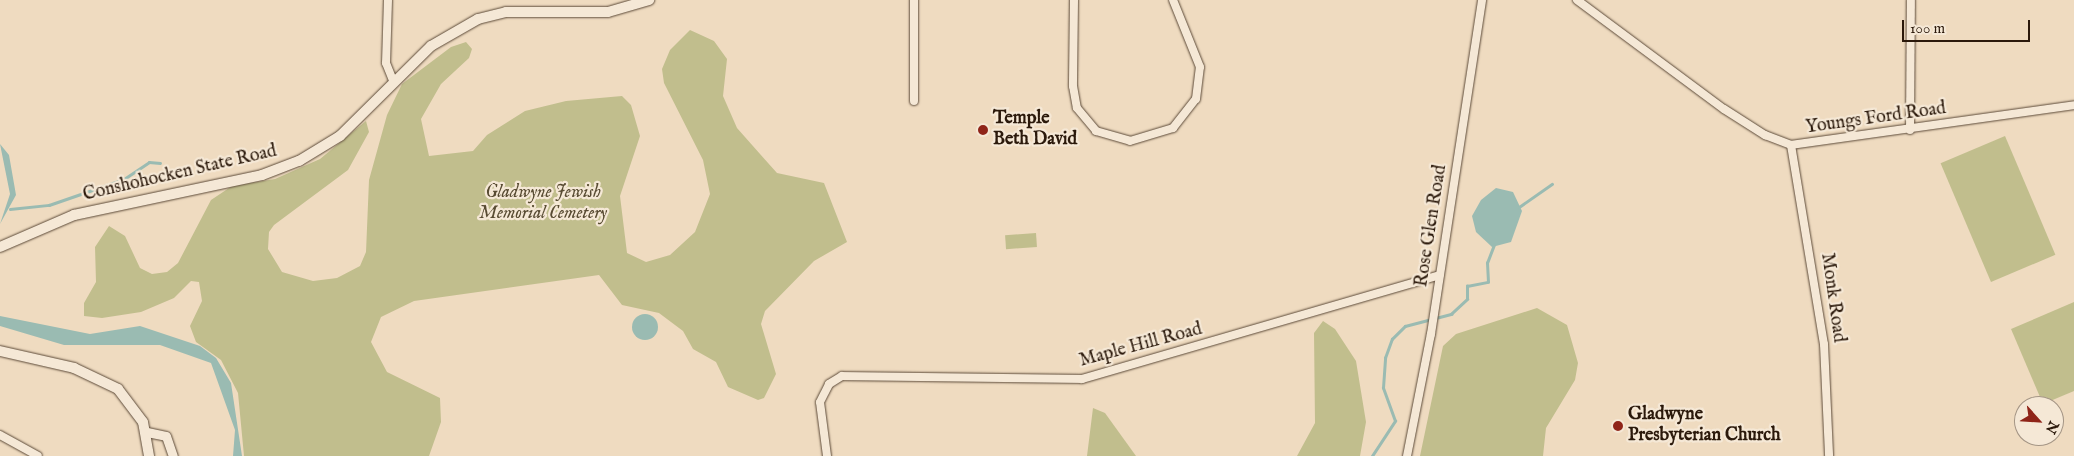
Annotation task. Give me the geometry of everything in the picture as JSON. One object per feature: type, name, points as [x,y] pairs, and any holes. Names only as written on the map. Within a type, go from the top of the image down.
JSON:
[{"type":"main road","name":"Conshohocken State Road","points":[[0,247],[74,215],[262,175],[299,161],[340,136],[393,80],[442,38],[487,16],[520,11],[608,12],[649,0]]},
{"type":"main road","points":[[0,351],[99,377],[126,395],[146,432],[149,456]]},
{"type":"street","points":[[388,0],[386,63],[393,80]]},
{"type":"street","points":[[914,0],[914,100]]},
{"type":"street","points":[[1074,0],[1073,86],[1077,108],[1096,130],[1130,141],[1173,128],[1189,112],[1199,91],[1197,59],[1172,0]]},
{"type":"street","name":"Rose Glen Road","points":[[1406,456],[1431,334],[1482,0]]},
{"type":"street","name":"Youngs Ford Road","points":[[1577,0],[1729,113],[1791,145],[1910,130],[2074,105]]},
{"type":"street","points":[[1910,130],[1911,0]]},
{"type":"street","name":"Monk Road","points":[[1791,145],[1824,344],[1829,456]]},
{"type":"street","name":"Maple Hill Road","points":[[827,456],[820,402],[829,384],[842,376],[1082,379],[1439,275]]},
{"type":"street","points":[[146,432],[166,436],[173,456]]},
{"type":"street","points":[[0,435],[38,456]]},
{"type":"street","points":[[1823,456],[1829,456]]},
{"type":"green space","name":"Gladwyne Jewish Memorial Cemetery","points":[[690,30],[714,41],[727,59],[723,96],[737,128],[777,173],[824,183],[847,242],[814,261],[765,311],[761,324],[776,374],[764,398],[758,400],[728,387],[716,362],[693,349],[683,331],[659,313],[622,305],[599,275],[414,301],[381,317],[371,342],[387,372],[440,398],[441,422],[429,456],[244,456],[238,393],[221,360],[196,342],[190,326],[202,301],[199,282],[191,281],[174,298],[141,312],[102,318],[84,316],[84,303],[96,282],[95,247],[109,226],[125,236],[140,268],[152,274],[167,272],[178,263],[211,200],[232,186],[275,179],[320,159],[366,121],[369,132],[348,170],[274,225],[269,232],[268,249],[282,272],[313,281],[337,278],[360,266],[366,252],[369,180],[387,115],[402,84],[451,47],[466,42],[472,49],[469,58],[441,84],[421,119],[429,156],[473,151],[487,135],[525,111],[566,101],[622,96],[631,105],[640,136],[620,196],[627,253],[646,262],[670,255],[695,232],[710,194],[703,160],[664,83],[662,69],[670,50]]},
{"type":"green space","points":[[2005,136],[2055,255],[1991,282],[1941,163]]},
{"type":"green space","points":[[1036,233],[1037,247],[1006,249],[1005,235]]},
{"type":"green space","points":[[2074,302],[2074,391],[2062,396],[2040,396],[2011,329]]},
{"type":"green space","points":[[1537,308],[1567,325],[1578,363],[1575,380],[1546,428],[1543,456],[1420,456],[1443,346],[1456,334]]},
{"type":"green space","points":[[1323,321],[1335,329],[1356,361],[1366,422],[1360,456],[1297,456],[1315,423],[1314,333]]},
{"type":"green space","points":[[1093,408],[1105,413],[1136,456],[1087,456]]},
{"type":"water","points":[[0,144],[9,155],[16,195],[0,224],[10,194]]},
{"type":"water","points":[[1496,188],[1513,192],[1522,211],[1511,242],[1492,247],[1476,232],[1472,216],[1481,200]]},
{"type":"water","points":[[645,314],[654,318],[658,327],[654,336],[645,340],[636,336],[632,327],[636,318]]},
{"type":"water","points":[[0,316],[90,334],[140,326],[200,346],[216,358],[231,383],[242,456],[233,456],[235,430],[211,363],[160,345],[64,345],[0,326]]},
{"type":"waterway","points":[[10,209],[49,205],[124,179],[149,162],[160,163]]},
{"type":"waterway","points":[[1519,207],[1552,184]]},
{"type":"waterway","points":[[1372,456],[1395,421],[1383,388],[1385,358],[1392,339],[1405,326],[1451,314],[1467,299],[1467,286],[1488,282],[1487,263],[1494,245]]},
{"type":"place","name":"Temple Beth David","points":[[983,130]]},
{"type":"place","name":"Gladwyne Presbyterian Church","points":[[1618,426]]}]
